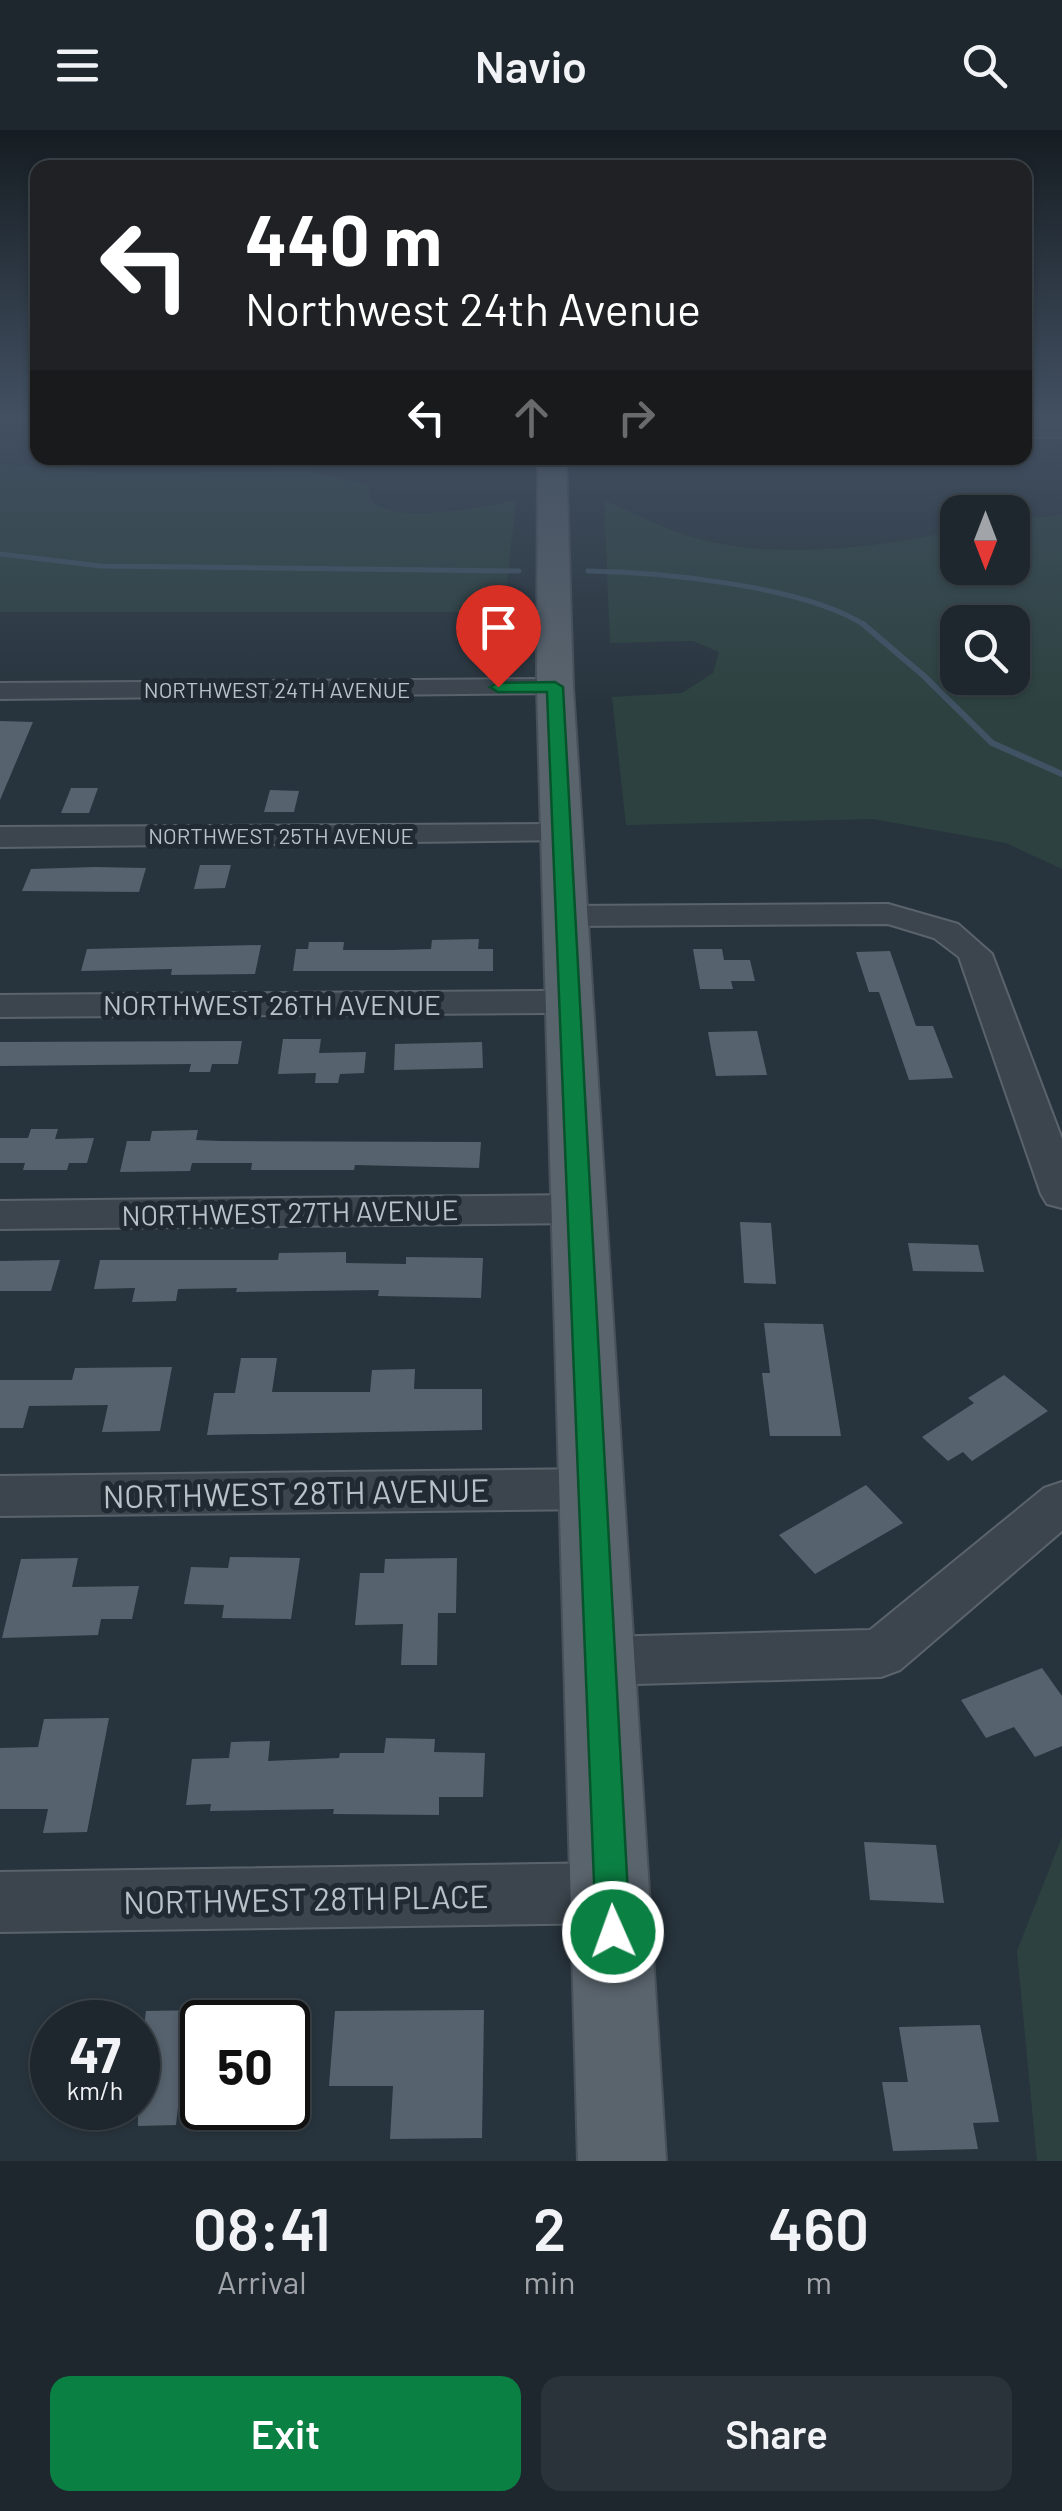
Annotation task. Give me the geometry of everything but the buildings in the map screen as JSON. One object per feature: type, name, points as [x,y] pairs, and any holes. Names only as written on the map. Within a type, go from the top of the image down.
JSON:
[{"type":"main road","points":[[553,515],[555,687],[622,2161]]},
{"type":"street","name":"NORTHWEST 24TH AVENUE","points":[[0,691],[555,687]]},
{"type":"street","name":"NORTHWEST 25TH AVENUE","points":[[0,837],[563,833]]},
{"type":"street","points":[[566,916],[888,914],[925,920],[961,937],[975,954],[1062,1194]]},
{"type":"street","name":"NORTHWEST 26TH AVENUE","points":[[0,1006],[544,1002]]},
{"type":"street","name":"NORTHWEST 27TH AVENUE","points":[[0,1215],[579,1208]]},
{"type":"street","name":"NORTHWEST 28TH AVENUE","points":[[0,1496],[593,1488]]},
{"type":"street","points":[[602,1661],[881,1654],[1049,1514]]},
{"type":"street","name":"NORTHWEST 28TH PLACE","points":[[0,1902],[612,1893]]},
{"type":"green space","points":[[0,515],[514,515],[504,612],[0,612]]},
{"type":"green space","points":[[605,515],[637,515],[720,544],[788,550],[859,546],[940,533],[940,585],[1030,585],[1030,518],[1062,515],[1062,869],[1006,843],[873,819],[626,825],[612,697],[682,693],[713,673],[719,652],[693,641],[610,643]]},
{"type":"green space","points":[[1062,1837],[1062,2161],[1037,2161],[1017,1951]]},
{"type":"waterway","points":[[0,554],[101,566],[519,571]]},
{"type":"waterway","points":[[588,571],[692,578],[771,591],[840,612],[864,625]]},
{"type":"waterway","points":[[864,625],[924,676],[992,743],[1062,774]]},
{"type":"route","points":[[498,687],[555,687],[613,1932]]}]
